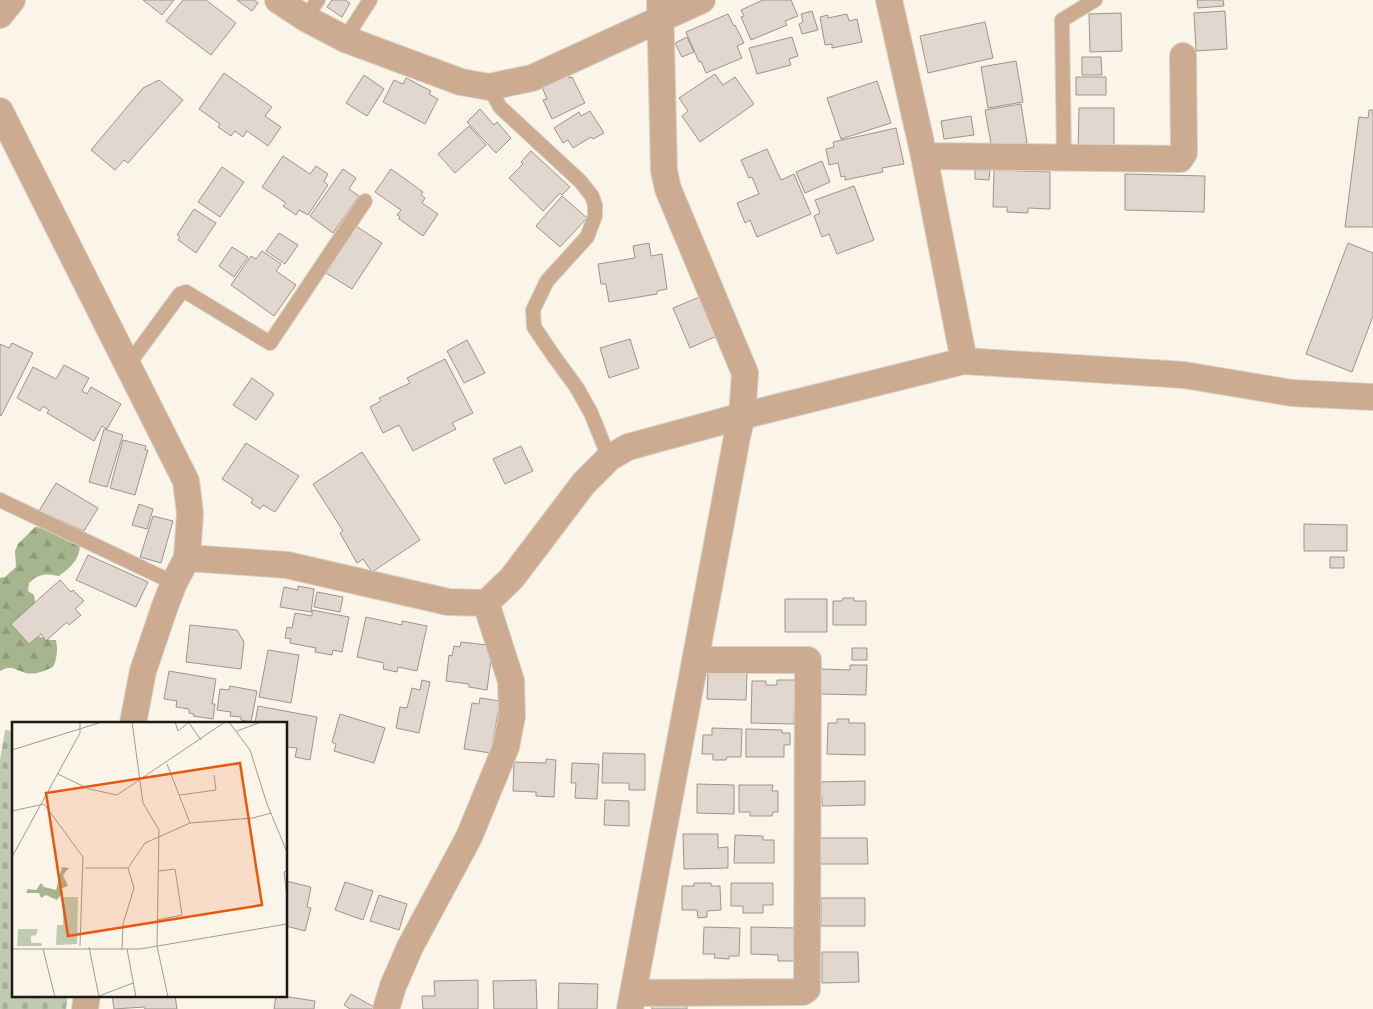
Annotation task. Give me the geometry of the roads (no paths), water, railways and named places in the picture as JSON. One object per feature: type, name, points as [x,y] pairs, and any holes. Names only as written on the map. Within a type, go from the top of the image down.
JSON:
[{"type":"street","points":[[0,15],[12,0]]},
{"type":"street","points":[[278,0],[312,9],[345,39],[461,82],[489,87],[532,78],[660,9],[702,0]]},
{"type":"street","points":[[889,0],[924,156],[964,361]]},
{"type":"street","points":[[660,9],[664,171],[668,189],[745,373],[742,416],[631,1001],[803,992],[807,989],[808,660],[696,660]]},
{"type":"street","points":[[924,156],[1180,159],[1184,153],[1183,56]]},
{"type":"street","points":[[0,111],[186,481],[190,513],[187,558],[174,583],[144,671],[134,722]]},
{"type":"street","points":[[187,558],[287,565],[448,602],[486,603],[512,578],[584,483],[609,458],[628,448],[742,416],[964,361],[1184,375],[1292,394],[1373,397]]},
{"type":"street","points":[[386,1009],[393,986],[410,947],[469,837],[506,747],[512,716],[511,681],[486,603]]},
{"type":"street","points":[[85,1009],[87,996]]},
{"type":"lane","points":[[345,39],[370,0]]},
{"type":"lane","points":[[1064,158],[1062,20],[1095,0]]},
{"type":"lane","points":[[489,87],[500,107],[580,182],[592,196],[595,205],[595,216],[588,237],[547,281],[533,310],[534,326],[577,388],[591,413],[609,458]]},
{"type":"lane","points":[[128,365],[180,294],[186,292],[270,343],[365,201]]},
{"type":"lane","points":[[0,500],[174,583]]}]
